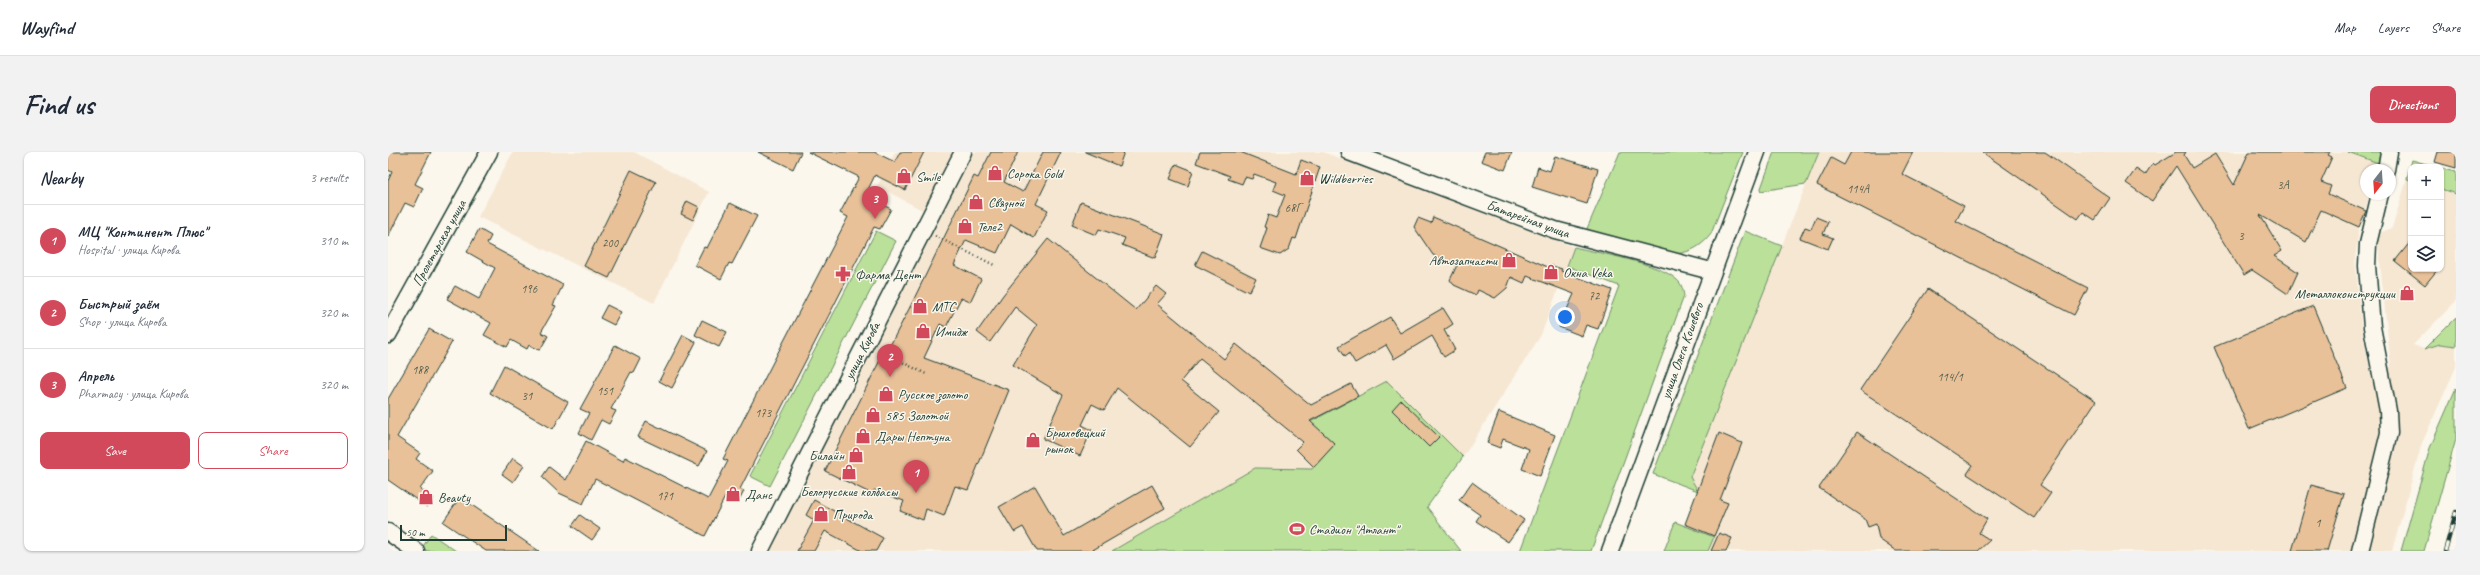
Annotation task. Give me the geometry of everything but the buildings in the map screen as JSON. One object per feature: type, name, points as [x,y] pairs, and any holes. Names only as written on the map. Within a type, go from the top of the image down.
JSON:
[{"type":"street","name":"Пролетарская улица","points":[[388,335],[489,152]]},
{"type":"street","name":"улица Кирова","points":[[760,551],[963,152]]},
{"type":"street","name":"Батарейная улица","points":[[1350,152],[1555,230],[1711,271]]},
{"type":"street","name":"улица Олега Кошевого","points":[[1610,551],[1711,271],[1757,152]]},
{"type":"street","points":[[2387,164],[2389,152]]},
{"type":"street","points":[[2360,551],[2389,433],[2388,411],[2372,327],[2367,266],[2368,244],[2379,200]]},
{"type":"street","points":[[388,532],[416,551]]},
{"type":"path","points":[[923,230],[996,266]]},
{"type":"path","points":[[865,344],[926,374]]},
{"type":"shaded area","points":[[513,152],[634,152],[709,192],[654,303],[478,217]]},
{"type":"shaded area","points":[[895,152],[955,152],[924,211],[877,186]]},
{"type":"shaded area","points":[[969,152],[1323,152],[1574,247],[1541,335],[1463,457],[1387,381],[1312,470],[1255,468],[1112,551],[766,551]]},
{"type":"shaded area","points":[[1819,152],[2348,152],[2378,163],[2360,164],[2360,200],[2368,200],[2359,227],[2355,260],[2362,332],[2372,377],[2391,367],[2377,234],[2392,228],[2408,179],[2408,272],[2444,272],[2444,190],[2456,194],[2456,301],[2413,345],[2424,349],[2440,344],[2456,346],[2456,367],[2422,443],[2392,551],[1664,551],[1675,522],[1684,525],[1698,491],[1690,477]]},
{"type":"green space","points":[[1620,152],[1743,152],[1711,234],[1704,242],[1687,252],[1676,254],[1586,231]]},
{"type":"green space","points":[[1774,152],[1819,152],[1806,184],[1760,191]]},
{"type":"green space","points":[[2348,152],[2380,152],[2378,163]]},
{"type":"green space","points":[[2412,160],[2426,164],[2411,164]]},
{"type":"green space","points":[[2444,169],[2456,172],[2456,194],[2444,190]]},
{"type":"green space","points":[[876,231],[896,241],[770,486],[750,476]]},
{"type":"green space","points":[[1745,231],[1782,246],[1690,477],[1698,491],[1653,474]]},
{"type":"green space","points":[[1574,247],[1628,259],[1669,274],[1679,282],[1684,296],[1591,551],[1520,551],[1619,286],[1567,266]]},
{"type":"green space","points":[[2456,317],[2456,346],[2440,344],[2424,349]]},
{"type":"green space","name":"Стадион \"Атлант\"","points":[[1387,381],[1463,457],[1427,507],[1461,551],[1112,551],[1255,468],[1312,469],[1335,444],[1310,422]]},
{"type":"green space","points":[[2456,388],[2456,439],[2424,551],[2401,551],[2430,448]]},
{"type":"green space","points":[[1675,522],[1714,537],[1708,551],[1664,551]]},
{"type":"green space","points":[[431,534],[456,551],[427,551],[422,548]]},
{"type":"railway","points":[[2445,551],[2456,512]]},
{"type":"place","name":"Сорока Gold","points":[[995,173]]},
{"type":"place","name":"Smile","points":[[904,176]]},
{"type":"place","name":"Wildberries","points":[[1307,178]]},
{"type":"place","name":"Связной","points":[[976,202]]},
{"type":"place","name":"Апрель","points":[[875,219]]},
{"type":"place","name":"Теле2","points":[[965,226]]},
{"type":"place","name":"Автозапчасти","points":[[1509,260]]},
{"type":"place","name":"Окна Veka","points":[[1551,272]]},
{"type":"place","name":"Фарма Дент","points":[[843,274]]},
{"type":"place","name":"Металлоконструкции","points":[[2407,293]]},
{"type":"place","name":"МТС","points":[[920,306]]},
{"type":"place","name":"Имидж","points":[[923,331]]},
{"type":"place","name":"Быстрый заём","points":[[890,377]]},
{"type":"place","name":"Русское золото","points":[[886,394]]},
{"type":"place","name":"585 Золотой","points":[[873,415]]},
{"type":"place","name":"Дары Нептуна","points":[[863,436]]},
{"type":"place","name":"Брюховецкий рынок","points":[[1033,440]]},
{"type":"place","name":"Билайн","points":[[856,455]]},
{"type":"place","name":"Белорусские колбасы","points":[[849,472]]},
{"type":"place","name":"МЦ \"Континент Плюс\"","points":[[916,493]]},
{"type":"place","name":"Данс","points":[[733,494]]},
{"type":"place","name":"Beauty","points":[[426,497]]},
{"type":"place","name":"Природа","points":[[821,514]]},
{"type":"place","name":"Стадион \"Атлант\"","points":[[1297,529]]}]
